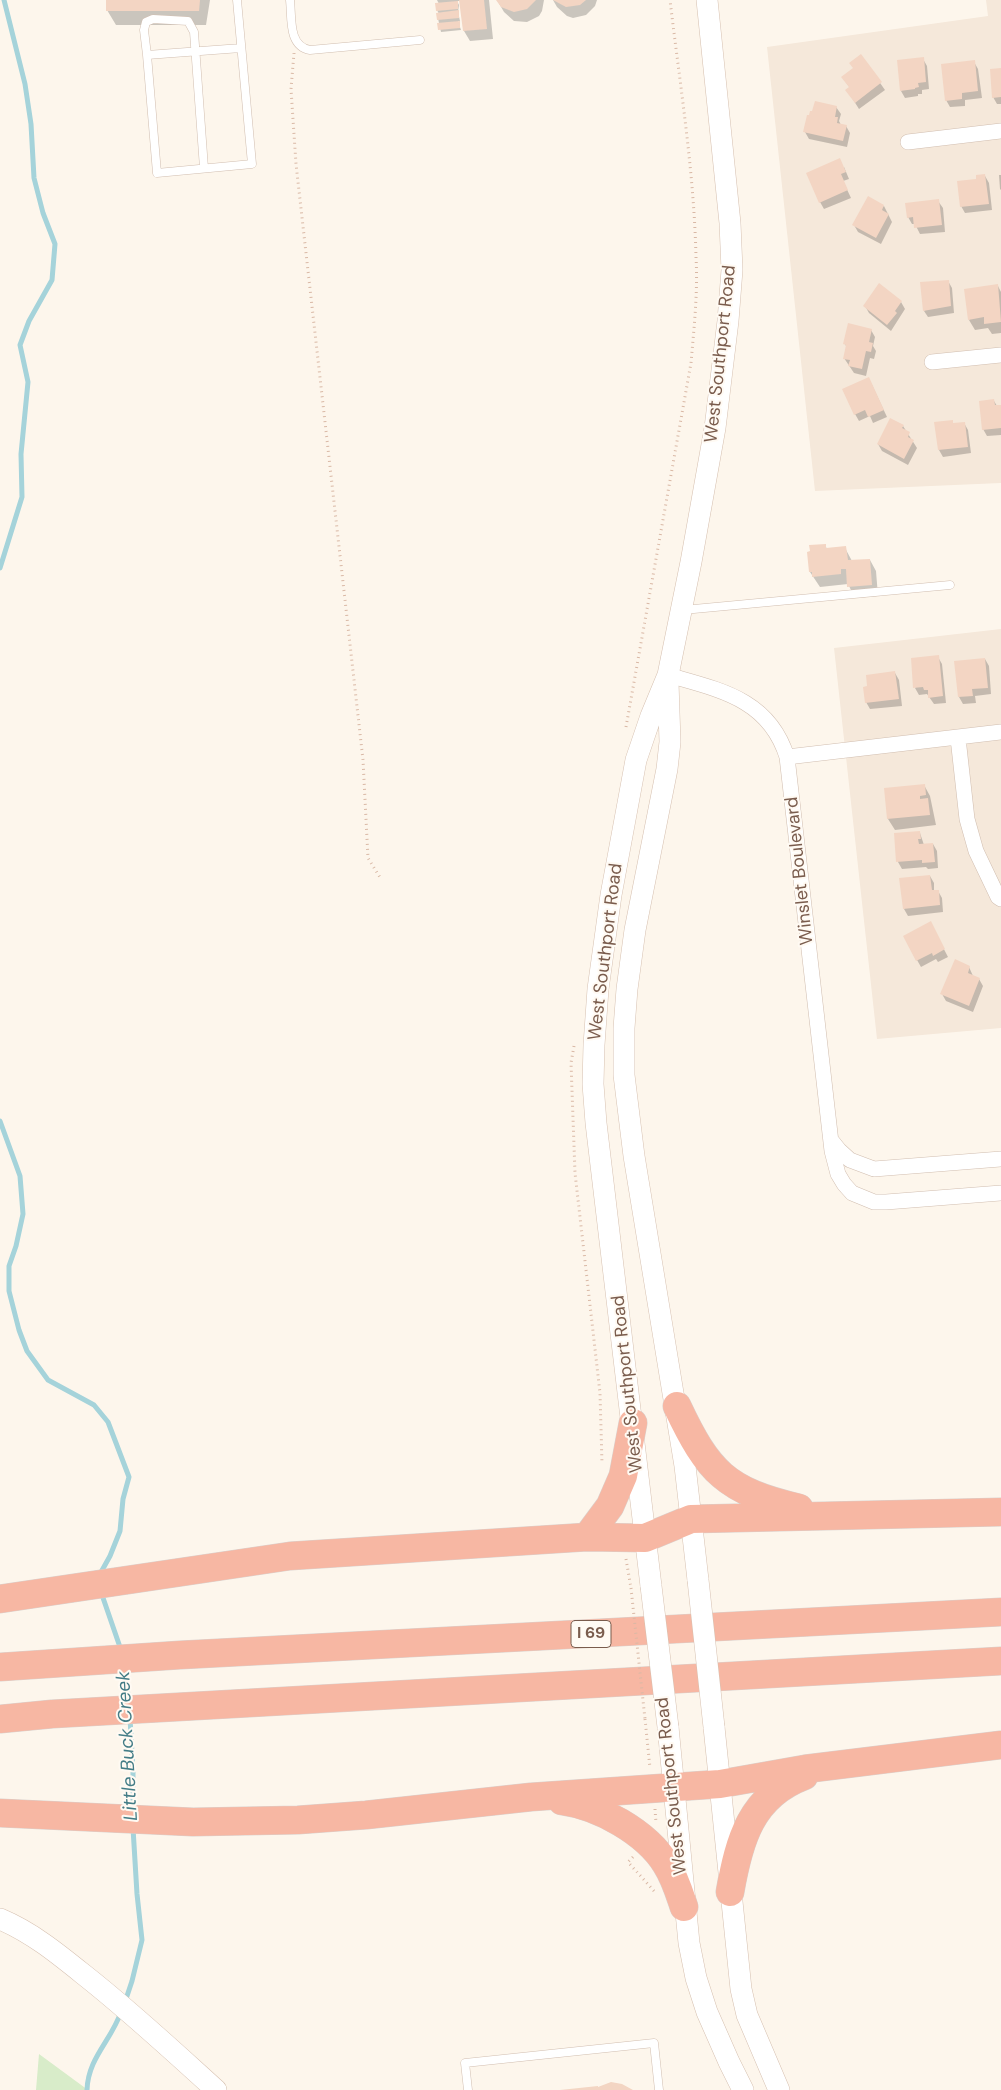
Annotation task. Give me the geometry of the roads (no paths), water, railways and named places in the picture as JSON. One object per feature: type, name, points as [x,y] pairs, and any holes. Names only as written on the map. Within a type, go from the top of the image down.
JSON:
[{"type":"highway","points":[[677,1406],[699,1449],[722,1477],[751,1494],[770,1501],[840,1516]]},
{"type":"highway","points":[[587,1536],[610,1506],[623,1476],[632,1423]]},
{"type":"highway","points":[[0,1599],[290,1556],[587,1536],[635,1547],[691,1519],[1001,1512]]},
{"type":"highway","name":"I 69","points":[[0,1667],[180,1655],[1001,1612]]},
{"type":"highway","points":[[0,1719],[52,1714],[1001,1661]]},
{"type":"highway","points":[[0,1813],[193,1822],[298,1820],[366,1815],[531,1797],[720,1784],[833,1766],[1001,1745]]},
{"type":"highway","points":[[730,1892],[741,1842],[756,1810],[786,1784],[833,1766]]},
{"type":"highway","points":[[531,1797],[570,1802],[594,1809],[636,1834],[666,1863],[675,1881],[684,1907]]},
{"type":"main road","name":"West Southport Road","points":[[707,0],[730,223],[732,270],[728,321],[715,428],[668,675],[636,760],[611,895],[598,989],[593,1084],[632,1423],[635,1547],[668,1727],[659,1789],[684,1907],[696,1978],[714,2029],[728,2062],[743,2090]]},
{"type":"main road","name":"West Southport Road","points":[[668,675],[670,742],[667,769],[635,930],[624,1028],[624,1075],[627,1113],[635,1166],[677,1406],[698,1580],[730,1892],[743,1998],[760,2050],[779,2090]]},
{"type":"main road","points":[[0,1919],[14,1925],[52,1949],[138,2018],[216,2090]]},
{"type":"street","points":[[908,142],[1001,131]]},
{"type":"street","points":[[932,362],[1001,355]]},
{"type":"street","name":"Winslet Boulevard","points":[[668,675],[726,692],[743,700],[762,714],[774,728],[782,742],[787,757],[831,1139],[838,1174],[844,1184],[852,1193],[863,1198],[886,1202],[1001,1193]]},
{"type":"street","points":[[787,757],[1001,732]]},
{"type":"street","points":[[958,738],[967,819],[976,851],[998,897],[1001,899]]},
{"type":"street","points":[[831,1139],[850,1160],[874,1169],[1001,1159]]},
{"type":"lane","points":[[204,168],[194,32],[188,21],[153,19],[146,22],[144,30],[157,173],[252,164],[237,0]]},
{"type":"lane","points":[[290,0],[293,34],[298,45],[310,50],[420,40]]},
{"type":"lane","points":[[147,55],[241,48]]},
{"type":"lane","points":[[681,610],[950,585]]},
{"type":"lane","points":[[468,2090],[466,2063],[654,2044],[659,2090]]},
{"type":"waterway","name":"Little Buck Creek","points":[[0,568],[22,497],[21,454],[28,382],[20,345],[29,321],[52,280],[55,244],[43,213],[34,178],[31,124],[25,84],[4,0]]},
{"type":"waterway","name":"Little Buck Creek","points":[[0,1121],[20,1176],[23,1214],[16,1246],[9,1266],[9,1291],[19,1330],[27,1351],[48,1380],[94,1405],[108,1422],[129,1477],[123,1499],[120,1531],[100,1574]]},
{"type":"waterway","name":"Little Buck Creek","points":[[101,1592],[121,1650]]},
{"type":"waterway","name":"Little Buck Creek","points":[[124,1666],[129,1702]]},
{"type":"waterway","name":"Little Buck Creek","points":[[130,1718],[133,1812]]},
{"type":"waterway","name":"Little Buck Creek","points":[[125,2002],[142,1940],[133,1828]]},
{"type":"waterway","name":"Little Buck Creek","points":[[87,2090],[91,2068],[121,2012]]}]
